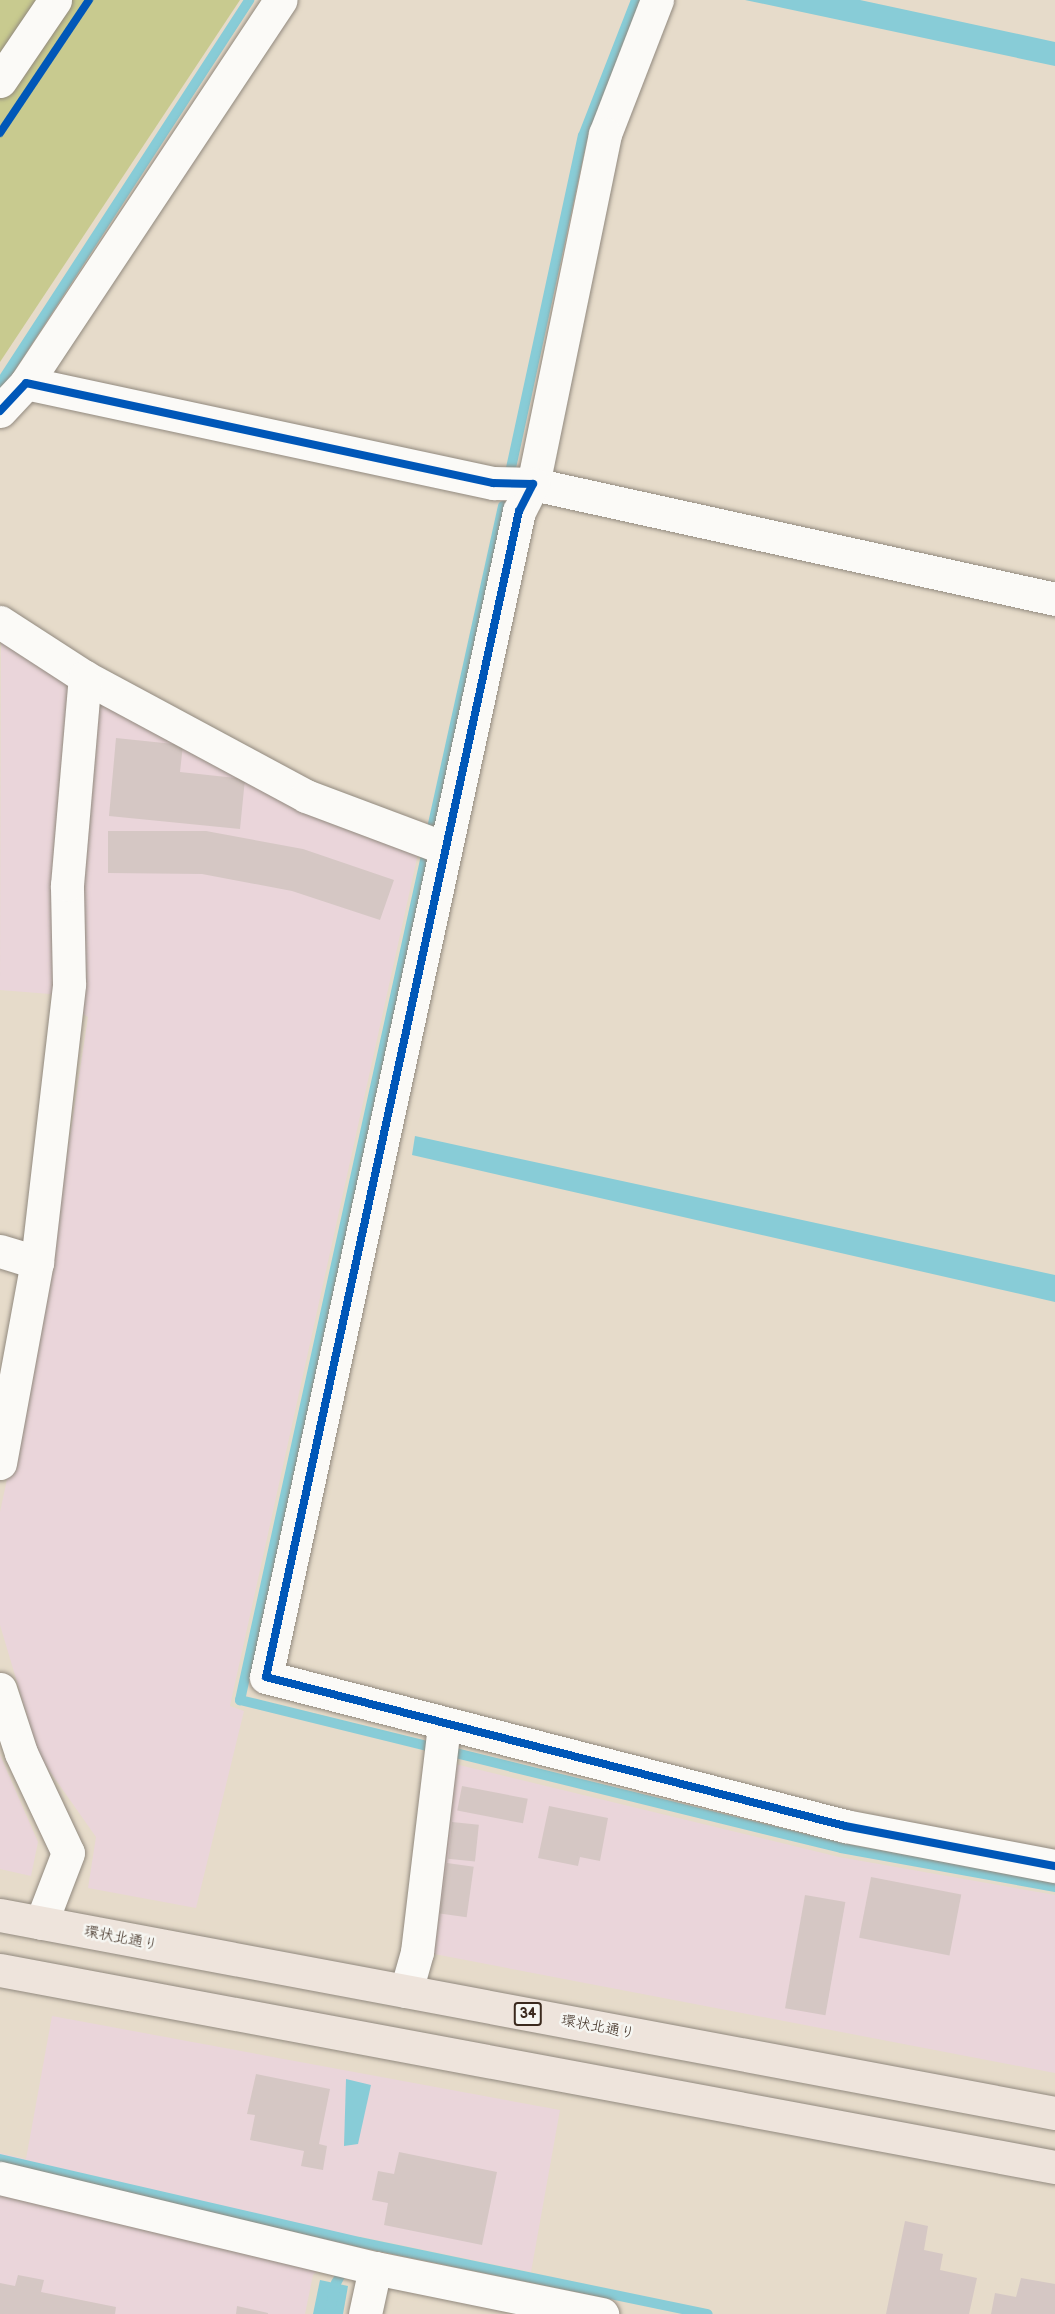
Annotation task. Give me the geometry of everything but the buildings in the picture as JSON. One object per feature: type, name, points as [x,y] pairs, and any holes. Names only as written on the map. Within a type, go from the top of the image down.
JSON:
[{"type":"highway","name":"環状北通り","points":[[0,1915],[1055,2113]]},
{"type":"highway","points":[[0,1970],[1055,2167]]},
{"type":"street","points":[[0,81],[55,0]]},
{"type":"street","points":[[0,411],[26,383],[280,0]]},
{"type":"street","points":[[657,0],[605,134],[533,484],[519,511],[430,843],[266,1677],[444,1725],[845,1826],[1055,1866]]},
{"type":"street","points":[[26,383],[493,483],[533,484],[1055,599]]},
{"type":"street","points":[[0,622],[85,677],[306,796],[430,843]]},
{"type":"street","points":[[0,1463],[38,1262],[69,984],[67,885],[85,677]]},
{"type":"street","points":[[0,1251],[38,1262]]},
{"type":"street","points":[[0,1689],[21,1753],[68,1853],[41,1923]]},
{"type":"street","points":[[406,1991],[417,1952],[444,1725]]},
{"type":"street","points":[[0,2178],[357,2264],[602,2314]]},
{"type":"street","points":[[357,2264],[365,2314]]},
{"type":"shaded area","points":[[1,638],[419,849],[230,1706],[244,1711],[196,1908],[88,1888],[96,1837],[39,1756],[0,1625],[0,1512],[45,1300],[88,1017],[50,994],[0,990]]},
{"type":"shaded area","points":[[0,1755],[38,1842],[31,1876],[0,1869]]},
{"type":"shaded area","points":[[451,1763],[839,1857],[1055,1895],[1055,2073],[429,1953]]},
{"type":"shaded area","points":[[52,2016],[560,2110],[531,2272],[357,2236],[313,2275],[305,2314],[0,2314],[0,2153],[26,2159]]},
{"type":"green space","points":[[0,0],[240,0],[0,362]]},
{"type":"water","points":[[745,0],[860,0],[1055,42],[1055,66]]},
{"type":"water","points":[[415,1136],[1055,1275],[1055,1302],[412,1155]]},
{"type":"water","points":[[346,2079],[371,2085],[358,2144],[344,2146]]},
{"type":"water","points":[[320,2280],[348,2286],[343,2314],[313,2314]]},
{"type":"waterway","points":[[0,384],[249,0]]},
{"type":"waterway","points":[[511,468],[583,136],[636,0]]},
{"type":"waterway","points":[[503,506],[240,1700],[841,1848],[1055,1887]]},
{"type":"waterway","points":[[0,2159],[359,2242],[708,2314]]},
{"type":"waterway","points":[[329,2314],[336,2283],[346,2266]]},
{"type":"cycle path","points":[[0,133],[89,0]]},
{"type":"cycle path","points":[[0,411],[26,383],[493,483],[533,484],[519,511],[266,1677],[845,1826],[1055,1866]]}]
